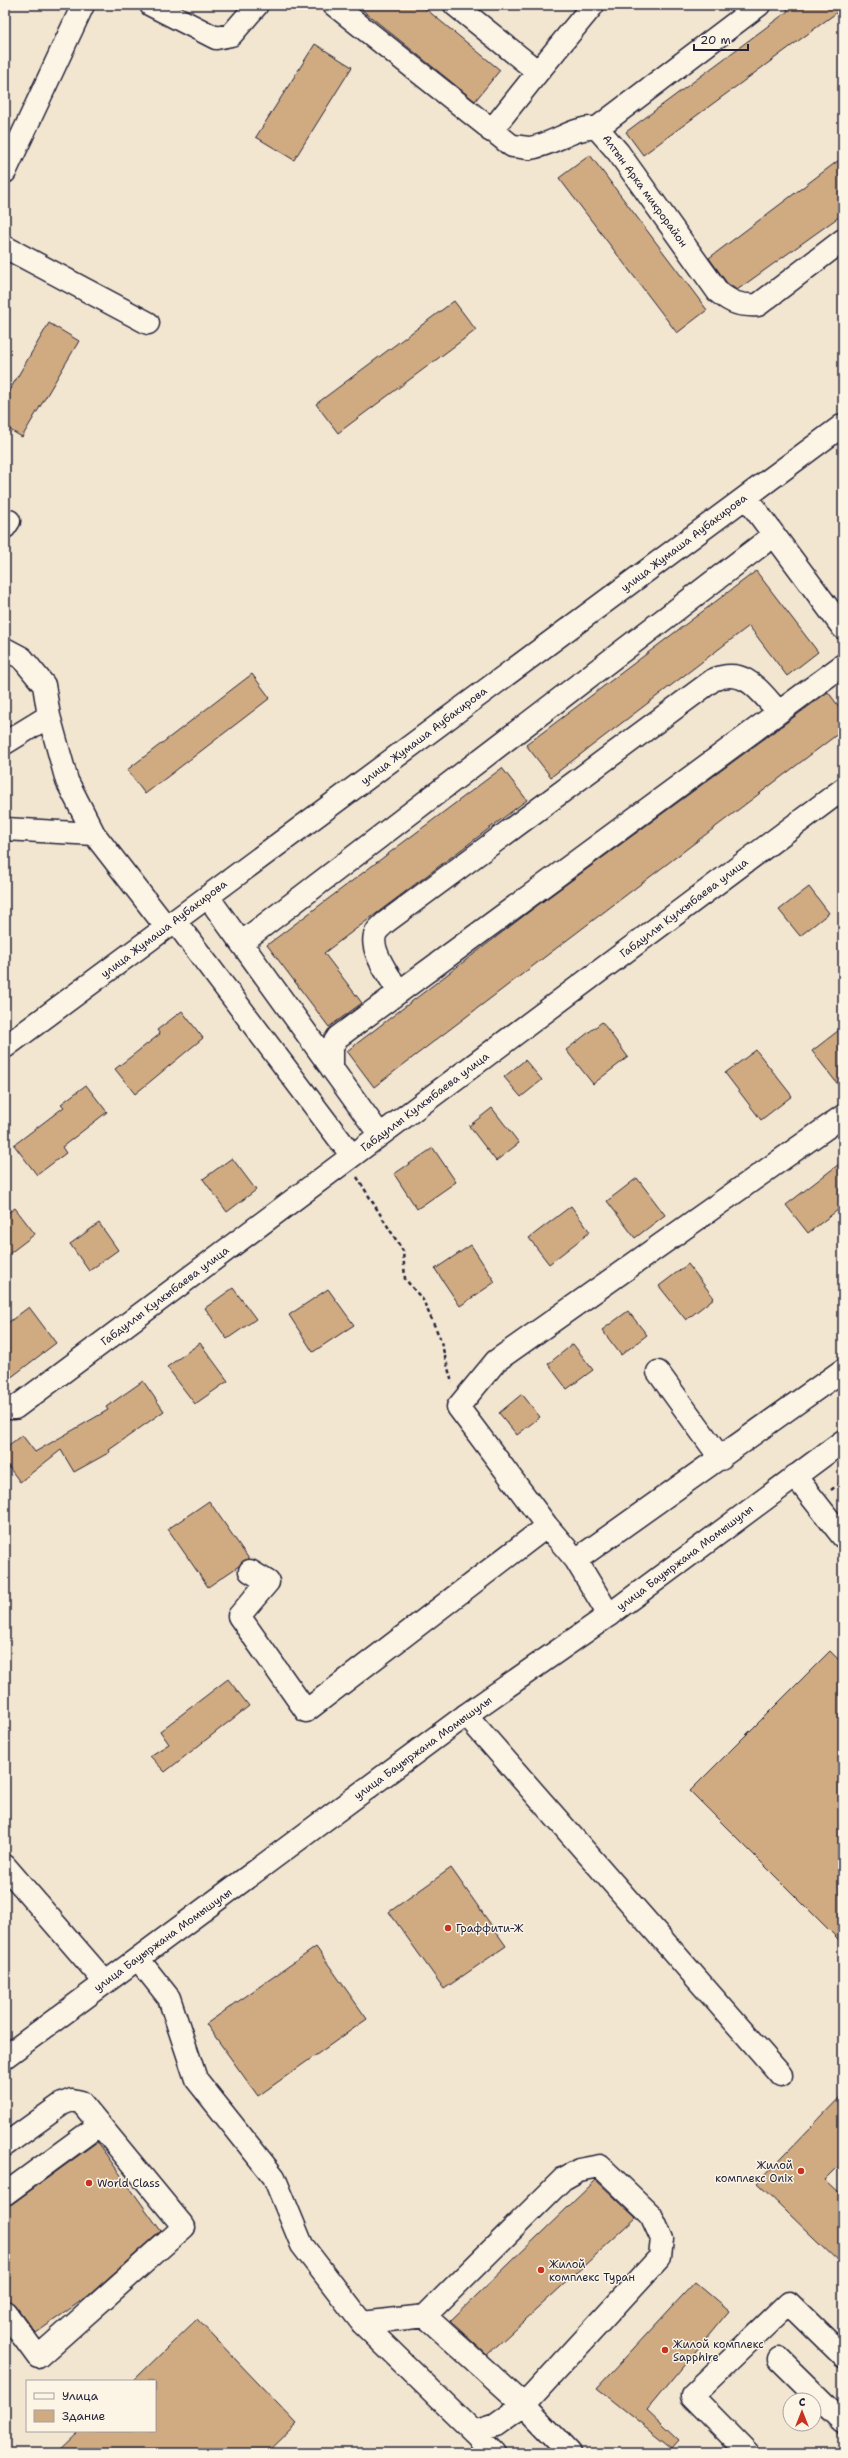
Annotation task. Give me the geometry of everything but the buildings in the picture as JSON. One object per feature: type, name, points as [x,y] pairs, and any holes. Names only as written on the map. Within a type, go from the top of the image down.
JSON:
[{"type":"street","points":[[5,172],[83,5]]},
{"type":"street","points":[[151,5],[216,38],[231,35],[257,5]]},
{"type":"street","name":"Алтын Арка микрорайон","points":[[334,5],[491,131],[512,146],[529,148],[544,145],[588,127],[597,128],[618,152],[718,292],[732,303],[743,306],[758,305],[843,240]]},
{"type":"street","points":[[456,5],[538,72]]},
{"type":"street","points":[[491,131],[594,5]]},
{"type":"street","points":[[597,128],[759,5]]},
{"type":"street","points":[[5,247],[148,323]]},
{"type":"street","name":"улица Жумаша Аубакирова","points":[[5,1047],[843,425]]},
{"type":"street","points":[[746,497],[843,628]]},
{"type":"street","points":[[241,943],[774,535]]},
{"type":"street","points":[[5,649],[22,658],[44,685],[49,716],[67,781],[94,834],[171,924],[349,1158]]},
{"type":"street","points":[[332,1069],[332,1046],[338,1037],[843,665]]},
{"type":"street","points":[[399,992],[375,952],[374,941],[376,932],[386,922],[707,684],[724,675],[737,675],[748,680],[779,712]]},
{"type":"street","points":[[5,743],[49,716]]},
{"type":"street","name":"Габдуллы Кулкыбаева улица","points":[[5,1408],[15,1408],[843,789]]},
{"type":"street","points":[[5,829],[94,834]]},
{"type":"street","points":[[208,897],[380,1135]]},
{"type":"street","points":[[609,1615],[576,1560],[547,1526],[458,1407],[496,1362],[843,1116]]},
{"type":"street","points":[[576,1560],[721,1459],[843,1370]]},
{"type":"street","points":[[658,1372],[721,1459]]},
{"type":"street","name":"улица Бауыржана Момышулы","points":[[5,2057],[105,1982],[139,1960],[466,1715],[609,1615],[843,1441]]},
{"type":"street","points":[[795,1476],[843,1537]]},
{"type":"street","points":[[250,1571],[268,1582],[239,1616],[306,1711],[547,1526]]},
{"type":"street","points":[[466,1715],[781,2075]]},
{"type":"street","points":[[5,1866],[105,1982]]},
{"type":"street","points":[[139,1960],[169,1998],[196,2079],[274,2177],[302,2245],[362,2323],[494,2453]]},
{"type":"street","points":[[5,2145],[62,2104],[72,2100],[81,2102],[184,2227],[38,2357],[5,2312]]},
{"type":"street","points":[[5,2194],[99,2125]]},
{"type":"street","points":[[362,2323],[425,2316],[563,2179],[579,2170],[600,2166],[651,2215],[662,2239],[660,2257],[524,2405],[496,2425],[474,2432]]},
{"type":"street","points":[[748,2453],[692,2396],[789,2303],[843,2356]]},
{"type":"street","points":[[425,2316],[524,2405],[570,2453]]},
{"type":"street","points":[[779,2359],[843,2422]]},
{"type":"path","points":[[349,1158],[403,1251],[405,1279],[423,1300],[440,1338],[458,1407]]},
{"type":"place","name":"Граффити-Ж","points":[[448,1928]]},
{"type":"place","name":"Жилой комплекс Onix","points":[[801,2171]]},
{"type":"place","name":"World Class","points":[[89,2183]]},
{"type":"place","name":"Жилой комплекс Туран","points":[[541,2270]]},
{"type":"place","name":"Жилой комплекс Sapphire","points":[[665,2350]]}]
